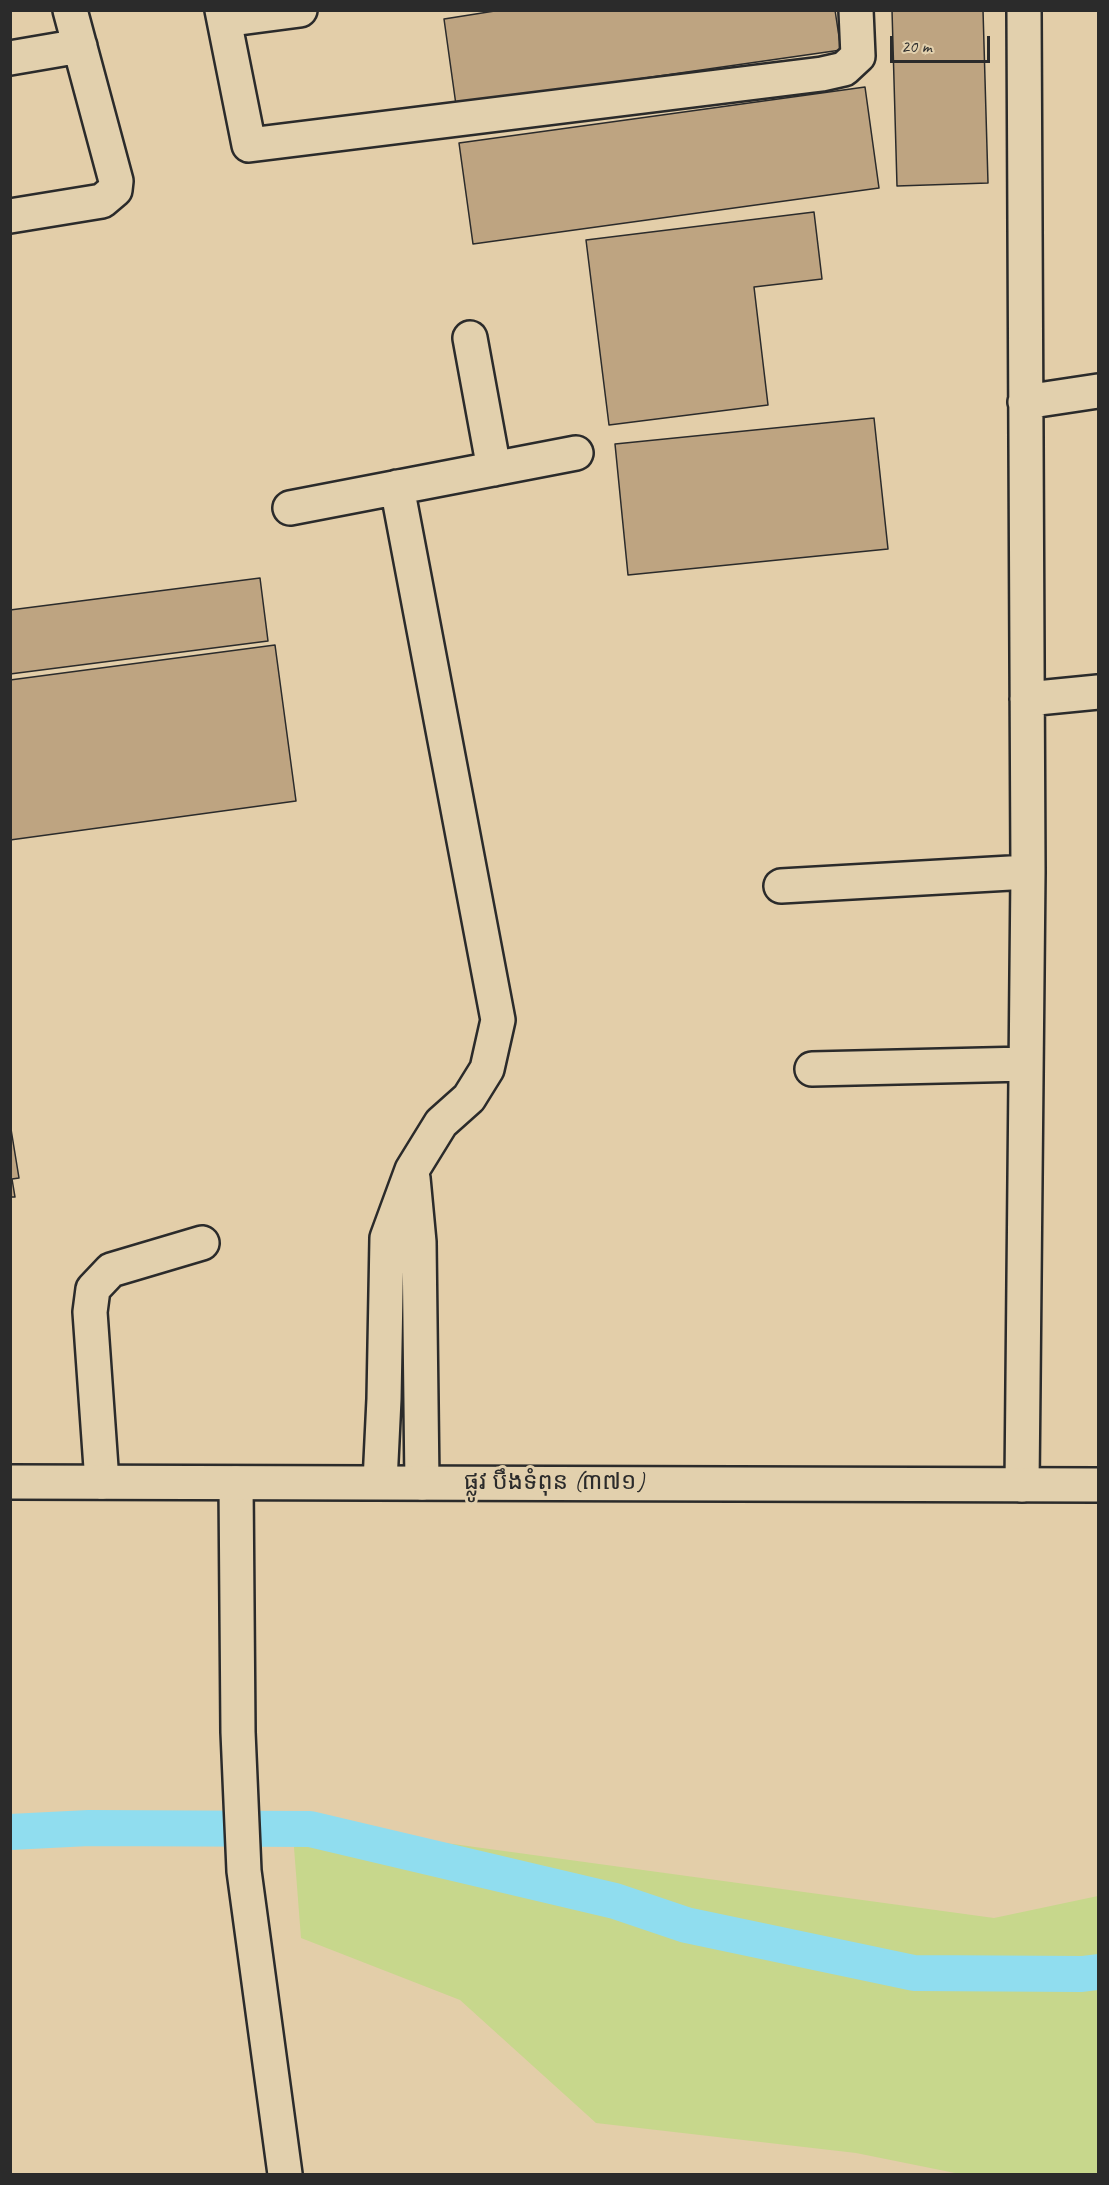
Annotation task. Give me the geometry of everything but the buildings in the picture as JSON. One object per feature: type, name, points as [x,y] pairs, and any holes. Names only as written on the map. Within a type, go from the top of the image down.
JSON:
[{"type":"street","points":[[10,216],[102,201],[115,190],[116,181],[70,10]]},
{"type":"street","points":[[300,10],[223,15],[249,145],[822,74],[844,69],[858,56],[856,10]]},
{"type":"street","points":[[1022,1485],[1028,872],[1024,10]]},
{"type":"street","points":[[10,58],[80,46]]},
{"type":"street","points":[[470,338],[494,469]]},
{"type":"street","points":[[1025,402],[1098,391]]},
{"type":"street","points":[[290,508],[576,453]]},
{"type":"street","points":[[380,1482],[387,1238],[412,1170],[441,1123],[469,1098],[487,1069],[498,1020],[397,487]]},
{"type":"street","points":[[1027,699],[1098,692]]},
{"type":"street","points":[[781,886],[1028,872]]},
{"type":"street","points":[[812,1069],[1026,1064]]},
{"type":"street","points":[[412,1170],[419,1242],[422,1483]]},
{"type":"street","points":[[102,1482],[90,1312],[93,1289],[111,1270],[202,1244]]},
{"type":"street","name":"ផ្លូវ បឹងទំពុន (៣៧១)","points":[[10,1482],[1098,1485]]},
{"type":"street","points":[[236,1483],[238,1732],[244,1871],[285,2175]]},
{"type":"green space","points":[[292,1822],[994,1918],[1098,1896],[1098,2174],[960,2174],[856,2153],[596,2123],[460,2000],[301,1938]]},
{"type":"waterway","points":[[10,1832],[89,1828],[310,1829],[615,1901],[686,1925],[914,1973],[1082,1974],[1098,1972]]}]
